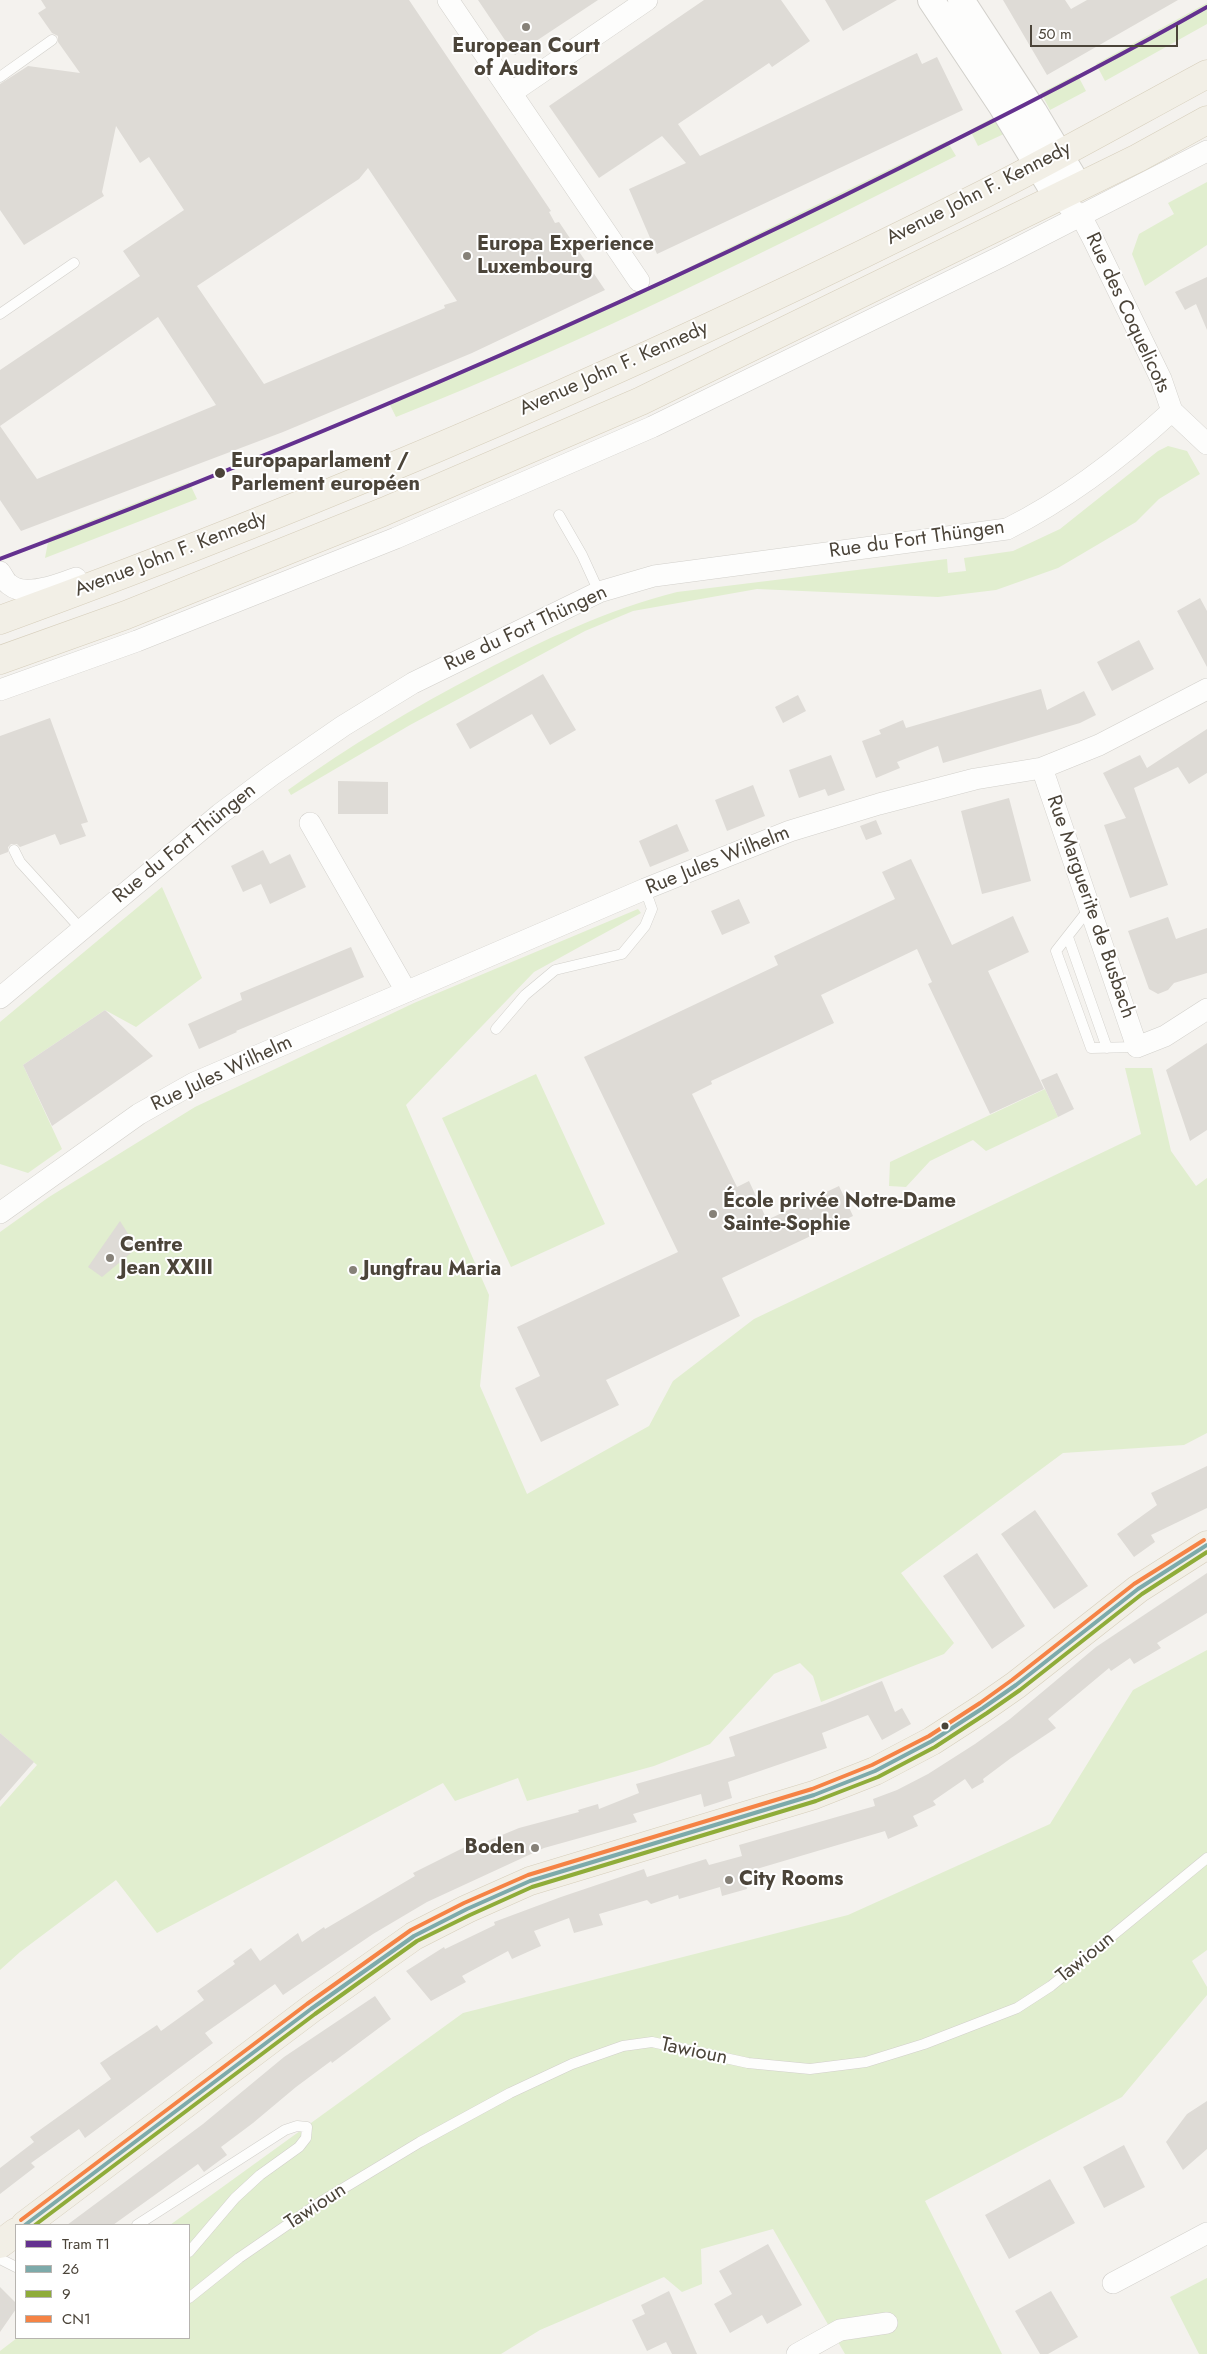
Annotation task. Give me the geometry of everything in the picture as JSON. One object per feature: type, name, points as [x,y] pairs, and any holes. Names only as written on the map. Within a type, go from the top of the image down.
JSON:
[{"type":"main road","name":"Avenue John F. Kennedy","points":[[0,620],[371,476],[679,341],[977,197],[1207,74]]},
{"type":"main road","name":"Avenue John F. Kennedy","points":[[0,660],[126,615],[392,508],[641,402],[1138,158],[1206,122]]},
{"type":"main road","points":[[26,2224],[311,2009],[414,1936],[467,1908],[530,1881],[814,1795],[875,1771],[932,1741],[1016,1686],[1138,1589],[1207,1544]]},
{"type":"main road","points":[[0,2244],[15,2233]]},
{"type":"street","points":[[448,0],[639,281]]},
{"type":"street","points":[[511,92],[647,0]]},
{"type":"street","points":[[931,0],[1001,105],[1049,159]]},
{"type":"street","points":[[960,0],[1068,192]]},
{"type":"street","points":[[0,690],[137,641],[414,530],[652,428],[1207,151]]},
{"type":"street","name":"Rue des Coquelicots","points":[[1068,192],[1161,379],[1172,411],[1207,444]]},
{"type":"street","name":"Avenue John F. Kennedy","points":[[732,357],[763,373]]},
{"type":"street","name":"Rue des Coquelicots","points":[[1131,445],[1172,411]]},
{"type":"street","name":"Rue du Fort Thüngen","points":[[0,998],[220,814],[343,726],[413,683],[599,592],[654,576],[1008,529],[1045,510],[1131,445]]},
{"type":"street","points":[[0,572],[10,586],[30,591],[55,586],[178,539],[207,541]]},
{"type":"street","name":"Avenue John F. Kennedy","points":[[126,615],[137,641]]},
{"type":"street","name":"Rue Jules Wilhelm","points":[[0,1213],[139,1114],[194,1083],[645,890],[790,831],[878,804],[975,779],[1042,768],[1099,745],[1207,689]]},
{"type":"street","name":"Rue Marguerite de Busbach","points":[[1042,768],[1137,1047]]},
{"type":"street","points":[[310,823],[406,992]]},
{"type":"street","points":[[1137,1047],[1165,1036],[1207,1010]]},
{"type":"street","points":[[1113,2283],[1207,2233]]},
{"type":"street","points":[[797,2354],[840,2330],[887,2324]]},
{"type":"lane","points":[[0,77],[52,40]]},
{"type":"lane","points":[[1,312],[74,263]]},
{"type":"lane","points":[[559,515],[582,555],[599,592]]},
{"type":"lane","points":[[14,850],[20,862],[81,929]]},
{"type":"lane","points":[[496,1029],[525,995],[556,970],[622,954],[645,926],[652,909],[645,890]]},
{"type":"lane","points":[[1089,909],[1056,951],[1091,1048],[1137,1047]]},
{"type":"lane","points":[[1068,936],[1107,1048]]},
{"type":"lane","name":"Tawioun","points":[[190,2297],[239,2258],[319,2203],[420,2142],[510,2093],[572,2064],[624,2046],[652,2042],[748,2063],[810,2069],[866,2062],[924,2044],[1018,2008],[1051,1986],[1207,1858]]},
{"type":"lane","points":[[139,2224],[286,2130],[297,2126],[308,2127],[306,2138],[298,2148],[260,2175],[236,2198],[190,2251]]},
{"type":"lane","points":[[0,2259],[15,2266]]},
{"type":"green space","points":[[1207,3],[1207,24],[1105,81],[1096,64]]},
{"type":"green space","points":[[1077,74],[1086,91],[1050,110],[1041,93]]},
{"type":"green space","points":[[996,116],[1006,133],[978,146],[970,130]]},
{"type":"green space","points":[[947,141],[956,156],[818,225],[609,325],[468,388],[396,417],[389,403],[659,282]]},
{"type":"green space","points":[[1207,182],[1207,245],[1145,286],[1132,254],[1139,234],[1174,214],[1168,203]]},
{"type":"green space","points":[[1168,446],[1187,451],[1200,474],[1159,499],[1136,522],[1058,568],[996,590],[938,597],[757,589],[633,611],[585,631],[410,725],[291,795],[288,790],[358,743],[430,700],[528,649],[601,617],[677,592],[947,559],[948,573],[966,571],[964,558],[1013,551],[1060,529],[1158,451]]},
{"type":"green space","points":[[189,482],[197,499],[45,558],[49,537]]},
{"type":"green space","points":[[162,887],[202,978],[136,1027],[105,1010],[23,1065],[62,1149],[28,1173],[0,1164],[0,1022]]},
{"type":"green space","points":[[638,909],[641,913],[534,972],[406,1105],[489,1295],[480,1386],[527,1494],[649,1426],[673,1381],[754,1319],[1141,1134],[1125,1068],[1152,1068],[1171,1151],[1196,1186],[1207,1178],[1207,1433],[1184,1445],[1063,1453],[901,1573],[954,1643],[944,1654],[821,1702],[813,1676],[800,1663],[774,1674],[710,1744],[654,1766],[527,1801],[518,1778],[455,1801],[443,1783],[157,1933],[116,1880],[20,1952],[0,1970],[0,1807],[37,1765],[0,1733],[0,1232],[49,1197],[195,1107],[414,1003]]},
{"type":"green space","points":[[536,1074],[605,1224],[511,1267],[442,1118]]},
{"type":"green space","points":[[1045,1089],[1058,1117],[986,1151],[973,1140],[930,1161],[906,1187],[889,1186],[890,1162]]},
{"type":"green space","points":[[1207,1650],[1207,1950],[1192,1961],[1207,1987],[1207,1995],[1122,2097],[925,2201],[1002,2354],[845,2354],[773,2229],[701,2249],[702,2284],[682,2292],[664,2277],[540,2330],[501,2354],[0,2354],[0,2351],[16,2339],[190,2339],[190,2224],[171,2224],[463,2013],[848,1915],[1050,1824],[1133,1690]]},
{"type":"green space","points":[[1207,2278],[1207,2354],[1199,2354],[1170,2297]]},
{"type":"building","points":[[41,0],[409,0],[551,211],[549,212],[555,223],[559,222],[605,290],[472,353],[283,432],[21,531],[0,500],[0,426],[0,370],[140,276],[123,251],[184,210],[149,157],[140,163],[116,126],[102,192],[104,196],[24,245],[0,210],[0,84],[28,66],[80,73],[58,42],[58,36],[52,33],[38,13],[46,8]],"holes":[[[368,168],[457,301],[444,305],[445,308],[264,384],[197,286],[359,179]],[[158,317],[216,405],[37,479],[0,426]]]},
{"type":"building","name":"European Court of Auditors","points":[[478,0],[598,0],[515,55]]},
{"type":"building","points":[[704,0],[781,0],[810,41],[772,67],[769,63],[678,124],[700,156],[917,53],[922,64],[937,57],[963,110],[657,254],[629,189],[686,163],[662,136],[599,178],[549,106]]},
{"type":"building","points":[[825,0],[897,0],[843,31]]},
{"type":"building","points":[[1003,0],[1065,0],[1071,9],[1087,0],[1178,0],[1047,75]]},
{"type":"building","points":[[1207,277],[1207,330],[1196,304],[1185,310],[1175,292]]},
{"type":"building","points":[[1200,598],[1207,611],[1207,667],[1177,611]]},
{"type":"building","points":[[1139,640],[1154,669],[1112,691],[1097,662]]},
{"type":"building","points":[[543,674],[576,730],[550,745],[532,714],[470,749],[456,724]]},
{"type":"building","points":[[1041,689],[1047,710],[1084,691],[1096,715],[1080,723],[943,763],[938,746],[897,762],[900,768],[876,778],[862,741],[881,734],[879,730],[903,720],[906,728]]},
{"type":"building","points":[[798,695],[806,711],[783,723],[775,707]]},
{"type":"building","points":[[50,718],[88,822],[81,824],[86,836],[60,845],[55,834],[20,847],[17,844],[11,844],[8,847],[8,852],[0,855],[0,736]]},
{"type":"building","points":[[1207,729],[1207,773],[1189,784],[1178,767],[1134,788],[1168,885],[1130,898],[1104,825],[1126,818],[1103,773],[1140,755],[1147,768]]},
{"type":"building","points":[[831,755],[845,790],[828,796],[825,789],[799,798],[789,770]]},
{"type":"building","points":[[338,781],[388,782],[388,814],[338,814]]},
{"type":"building","points":[[753,785],[765,816],[727,831],[715,800]]},
{"type":"building","points":[[1009,798],[1031,881],[982,894],[961,811]]},
{"type":"building","points":[[876,820],[882,834],[866,840],[860,826]]},
{"type":"building","points":[[677,824],[689,851],[650,867],[639,841]]},
{"type":"building","points":[[263,850],[270,864],[290,854],[306,887],[270,904],[261,884],[243,892],[231,866]]},
{"type":"building","points":[[911,859],[952,945],[1013,916],[1029,952],[988,971],[1044,1089],[990,1114],[928,984],[932,982],[917,949],[821,995],[834,1023],[711,1081],[712,1084],[692,1094],[737,1187],[749,1181],[767,1220],[839,1186],[853,1216],[722,1278],[740,1316],[606,1380],[619,1405],[541,1442],[515,1388],[540,1376],[517,1327],[678,1252],[584,1057],[778,965],[774,956],[895,899],[882,872]]},
{"type":"building","points":[[739,899],[750,923],[722,935],[711,911]]},
{"type":"building","points":[[1168,917],[1176,939],[1207,928],[1207,973],[1174,983],[1168,990],[1158,994],[1149,989],[1128,931]]},
{"type":"building","points":[[351,947],[364,977],[236,1031],[199,1049],[188,1024],[242,1000],[240,993]]},
{"type":"building","points":[[105,1010],[153,1056],[52,1126],[23,1065]]},
{"type":"building","points":[[1207,1043],[1207,1130],[1190,1141],[1166,1070]]},
{"type":"building","points":[[1057,1073],[1074,1109],[1058,1117],[1041,1080]]},
{"type":"building","name":"Centre Jean XXIII","points":[[120,1221],[137,1248],[102,1277],[88,1267]]},
{"type":"building","points":[[1207,1466],[1207,1508],[1151,1535],[1155,1542],[1134,1557],[1117,1534],[1157,1505],[1151,1493]]},
{"type":"building","points":[[1035,1510],[1088,1586],[1054,1609],[1001,1534]]},
{"type":"building","points":[[977,1553],[1025,1626],[992,1649],[943,1576]]},
{"type":"building","points":[[1207,1573],[1207,1613],[1157,1643],[1161,1648],[1134,1664],[1130,1658],[1111,1671],[1109,1668],[1048,1719],[1056,1728],[983,1779],[984,1782],[972,1789],[965,1779],[933,1801],[936,1805],[913,1816],[918,1826],[888,1839],[885,1831],[743,1873],[747,1889],[722,1896],[720,1887],[679,1899],[678,1895],[651,1904],[647,1900],[599,1914],[603,1925],[574,1933],[569,1918],[534,1931],[541,1946],[512,1959],[508,1951],[462,1976],[466,1982],[431,2001],[406,1971],[444,1947],[445,1949],[495,1925],[494,1922],[561,1897],[644,1869],[647,1877],[706,1859],[709,1865],[742,1856],[739,1845],[875,1806],[873,1799],[897,1790],[928,1774],[975,1744],[1010,1719],[1096,1647]]},
{"type":"building","points":[[882,1681],[895,1712],[902,1708],[911,1724],[882,1740],[868,1715],[822,1733],[827,1748],[728,1782],[732,1798],[704,1807],[701,1794],[633,1814],[637,1822],[544,1848],[427,1902],[373,1934],[283,1995],[275,1984],[205,2033],[213,2043],[85,2138],[79,2129],[31,2163],[35,2167],[0,2194],[0,2168],[34,2142],[30,2137],[111,2079],[100,2063],[157,2025],[161,2031],[204,2000],[197,1991],[235,1964],[233,1961],[251,1948],[260,1961],[298,1933],[302,1942],[324,1927],[325,1929],[415,1876],[413,1873],[471,1844],[473,1847],[519,1828],[579,1812],[578,1810],[598,1804],[599,1809],[639,1793],[636,1784],[735,1756],[729,1737],[825,1704]]},
{"type":"building","points":[[0,1733],[34,1762],[0,1801]]},
{"type":"building","points":[[375,1996],[391,2019],[296,2087],[221,2147],[227,2155],[204,2172],[198,2164],[114,2224],[68,2224],[203,2124],[284,2057]]},
{"type":"building","points":[[1207,2101],[1207,2149],[1183,2170],[1166,2142],[1187,2114]]},
{"type":"building","points":[[1124,2145],[1145,2187],[1104,2208],[1083,2167]]},
{"type":"building","points":[[1050,2179],[1075,2223],[1009,2259],[985,2215]]},
{"type":"building","points":[[768,2244],[802,2305],[767,2324],[762,2315],[730,2333],[714,2304],[732,2294],[719,2271]]},
{"type":"building","points":[[0,2287],[15,2302],[15,2310],[0,2332]]},
{"type":"building","points":[[669,2291],[697,2354],[672,2354],[666,2342],[647,2351],[632,2320],[645,2314],[641,2305]]},
{"type":"building","points":[[1051,2291],[1078,2337],[1048,2354],[1040,2354],[1015,2311]]},
{"type":"tram line","name":"T1","points":[[0,559],[243,464],[483,363],[601,310],[837,199],[1049,92],[1207,7]]},
{"type":"transit line","name":"CN1","points":[[21,2220],[307,2004],[411,1930],[464,1903],[528,1875],[812,1789],[872,1765],[929,1736],[980,1703],[1134,1584],[1204,1540]]},
{"type":"transit line","name":"26","points":[[26,2224],[311,2009],[414,1936],[467,1909],[530,1881],[814,1795],[875,1771],[932,1741],[983,1708],[1016,1685],[1138,1589],[1207,1545]]},
{"type":"transit line","name":"9","points":[[36,2224],[315,2014],[417,1941],[532,1887],[816,1801],[878,1777],[935,1747],[987,1713],[1020,1690],[1142,1594],[1207,1552]]},
{"type":"place","name":"European Court of Auditors","points":[[526,27]]},
{"type":"place","name":"Europa Experience Luxembourg","points":[[467,256]]},
{"type":"place","name":"Europaparlament / Parlement européen","points":[[220,473]]},
{"type":"place","name":"École privée Notre-Dame Sainte-Sophie","points":[[713,1214]]},
{"type":"place","name":"Centre Jean XXIII","points":[[110,1258]]},
{"type":"place","name":"Jungfrau Maria","points":[[353,1270]]},
{"type":"place","name":"Boden","points":[[535,1848]]},
{"type":"place","name":"City Rooms","points":[[729,1880]]}]
